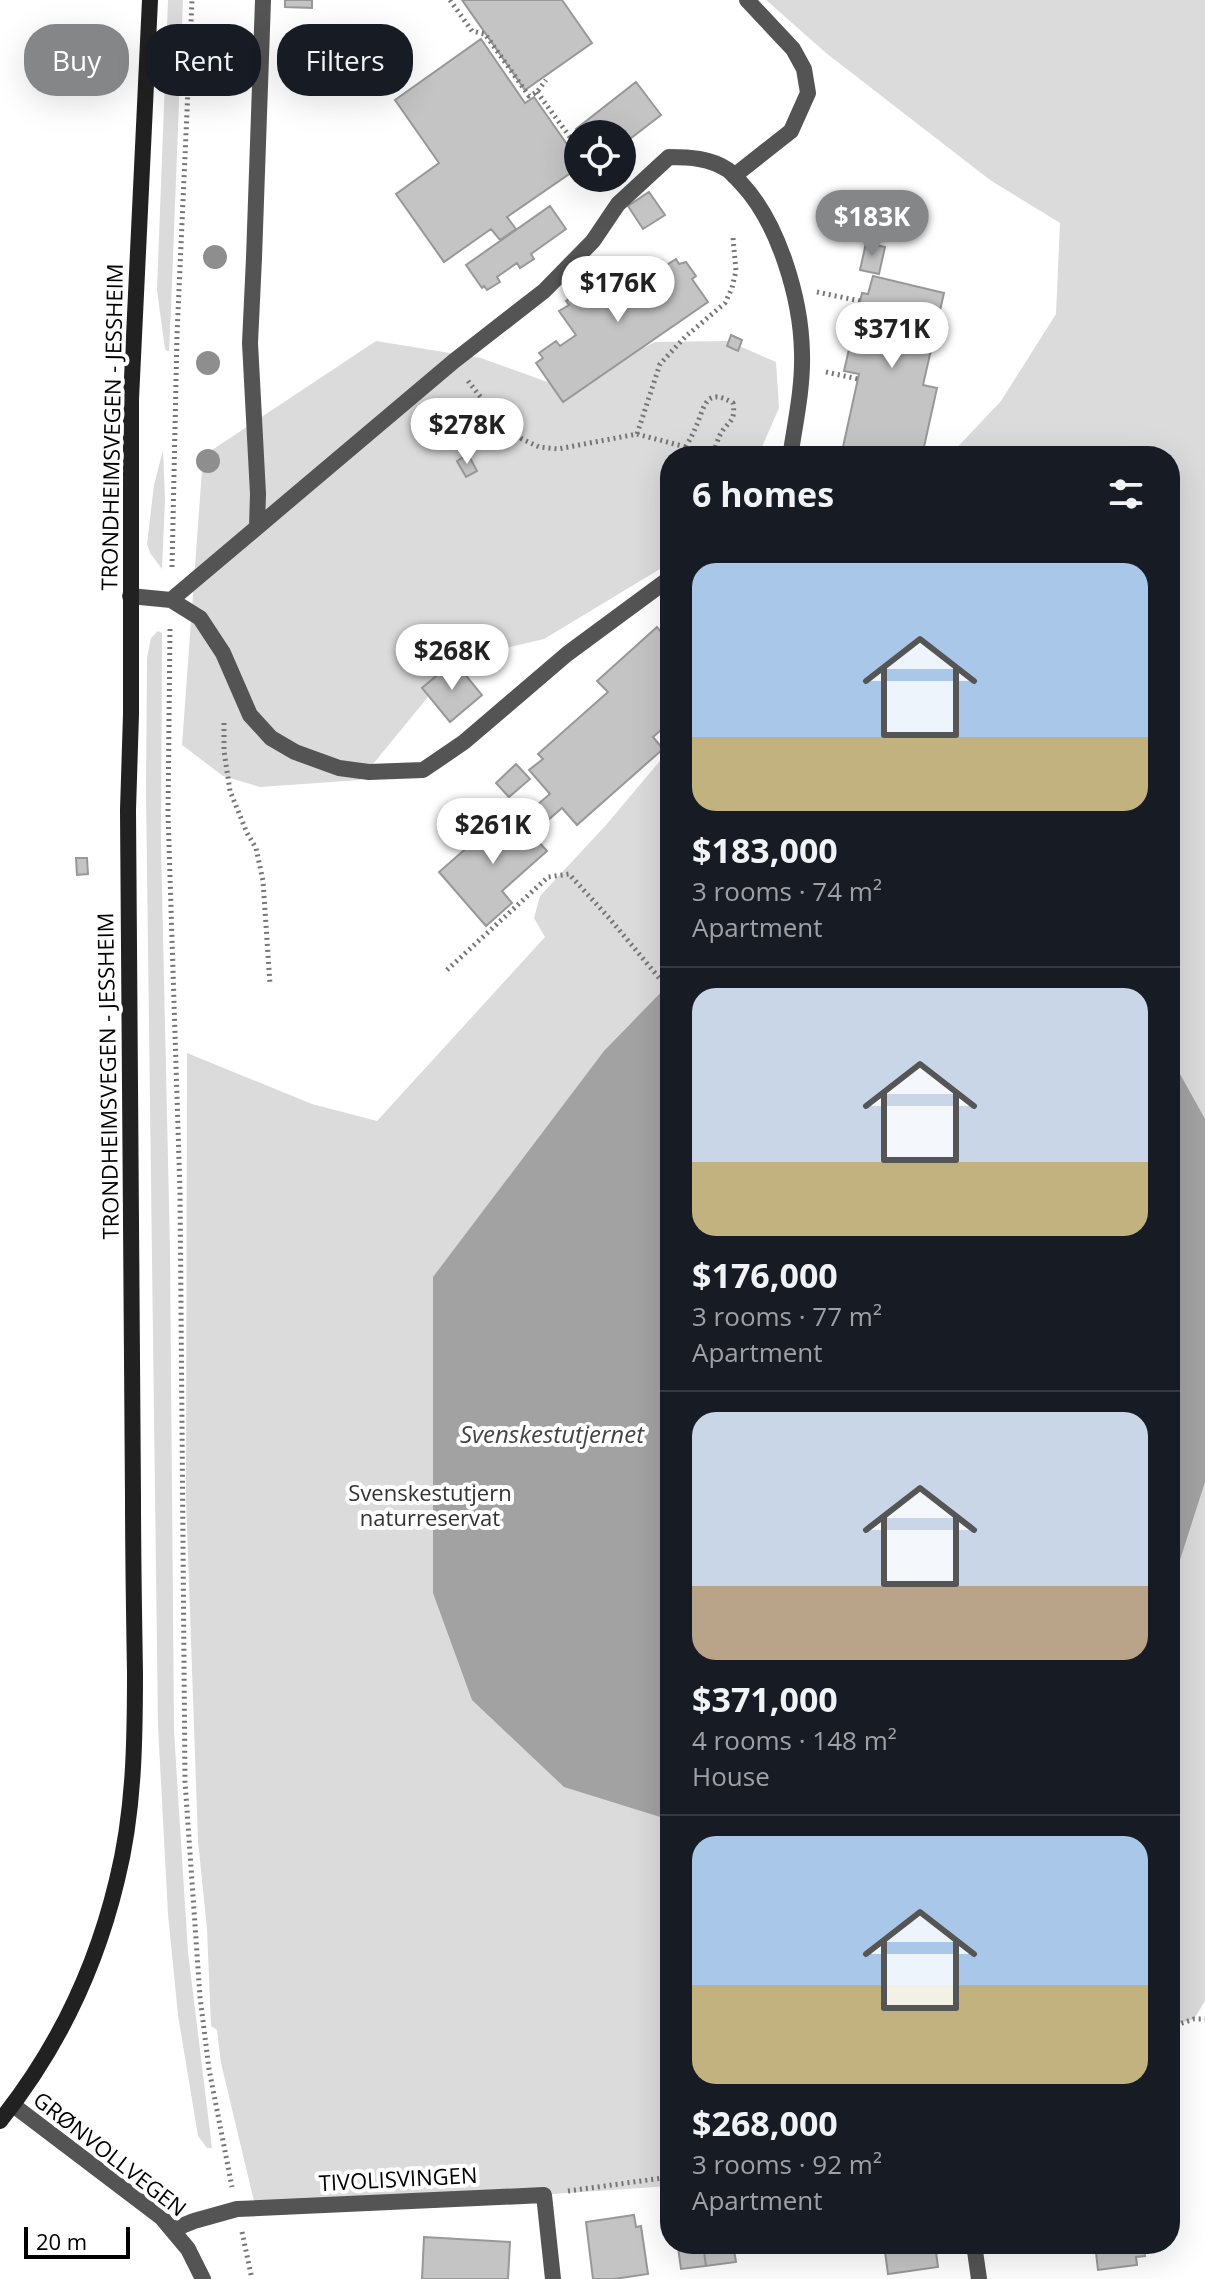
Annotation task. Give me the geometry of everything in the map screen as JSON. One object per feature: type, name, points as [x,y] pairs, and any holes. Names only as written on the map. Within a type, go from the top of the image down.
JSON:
[{"type":"main road","name":"TRONDHEIMSVEGEN - JESSHEIM","points":[[0,2121],[33,2077],[62,2027],[86,1974],[103,1930],[117,1879],[133,1783],[128,810],[131,399],[150,0]]},
{"type":"street","points":[[257,527],[250,343],[263,0]]},
{"type":"street","points":[[734,176],[791,131],[808,93],[804,69],[793,49],[747,0]]},
{"type":"street","points":[[171,600],[454,361],[544,291],[593,241],[618,204],[669,157],[696,157],[729,170],[769,221],[793,287],[802,352],[792,446]]},
{"type":"street","points":[[130,596],[171,600],[200,618],[223,653],[250,715],[271,738],[295,752],[339,768],[369,772],[423,770],[464,742],[567,654],[660,585]]},
{"type":"street","name":"GRØNVOLLVEGEN","points":[[13,2105],[162,2218],[188,2249],[203,2279]]},
{"type":"street","points":[[544,2195],[553,2279]]},
{"type":"street","name":"TIVOLISVINGEN","points":[[174,2229],[237,2209],[544,2195]]},
{"type":"street","points":[[975,2254],[979,2279]]},
{"type":"path","points":[[192,0],[177,335],[168,813],[180,1191],[185,1781],[200,1997],[211,2081],[252,2279]]},
{"type":"path","points":[[450,0],[472,31],[485,34],[529,96],[537,92],[546,80]]},
{"type":"path","points":[[537,92],[564,129]]},
{"type":"path","points":[[637,434],[660,364],[685,337],[725,303],[736,271],[733,238]]},
{"type":"path","points":[[793,287],[860,301]]},
{"type":"path","points":[[689,446],[701,408],[706,399],[714,397],[727,399],[734,408],[732,421],[721,432],[716,446]]},
{"type":"path","points":[[482,399],[497,418],[522,439],[539,447],[558,449],[637,434],[681,446]]},
{"type":"path","points":[[235,684],[225,709],[224,751],[230,791],[256,848],[263,881],[270,984]]},
{"type":"path","points":[[447,970],[548,877],[569,874],[660,979]]},
{"type":"path","points":[[1180,2024],[1205,2019]]},
{"type":"path","points":[[544,2195],[660,2178]]},
{"type":"green space","points":[[168,0],[183,0],[182,24],[167,24]]},
{"type":"green space","points":[[766,0],[1205,0],[1205,2001],[1194,2019],[1180,2023],[1180,446],[958,446],[1001,401],[1056,314],[1060,223],[990,180],[826,53]]},
{"type":"green space","points":[[164,96],[179,96],[169,351],[165,349],[157,290]]},
{"type":"green space","points":[[376,341],[481,358],[564,388],[655,342],[728,341],[776,362],[779,408],[762,446],[660,446],[660,569],[544,639],[459,659],[360,780],[260,787],[223,776],[182,745],[203,456]]},
{"type":"green space","points":[[163,450],[165,500],[162,569],[147,544],[154,485]]},
{"type":"green space","points":[[158,631],[162,633],[161,844],[170,1250],[174,1731],[188,1952],[212,2148],[207,2148],[198,2136],[178,2015],[168,1914],[158,1726],[146,791],[147,658],[151,638]]},
{"type":"green space","name":"Svenskestutjern naturreservat","points":[[660,761],[660,2187],[257,2214],[221,2063],[217,2030],[211,2026],[207,1929],[198,1841],[186,1498],[187,1053],[312,1104],[377,1121],[545,937],[534,918],[540,896]]},
{"type":"water","name":"Svenskestutjernet","points":[[660,993],[660,1817],[564,1787],[472,1700],[433,1593],[433,1277],[604,1051]]},
{"type":"water","points":[[1180,1074],[1205,1119],[1205,1482],[1180,1560]]},
{"type":"building","points":[[285,0],[312,0],[312,8],[285,7]]},
{"type":"building","points":[[462,0],[562,0],[592,43],[525,90]]},
{"type":"building","points":[[481,39],[525,103],[534,97],[564,140],[564,178],[507,217],[516,229],[500,240],[491,229],[444,262],[396,194],[439,163],[395,100],[401,96],[413,96],[413,87]]},
{"type":"building","points":[[636,82],[661,115],[636,134],[636,120],[587,120]]},
{"type":"building","points":[[649,192],[665,215],[643,229],[628,206]]},
{"type":"building","points":[[550,206],[566,229],[531,254],[534,259],[520,268],[517,263],[497,277],[500,282],[487,290],[484,286],[482,288],[466,265]]},
{"type":"building","points":[[866,243],[885,247],[879,274],[860,270]]},
{"type":"building","points":[[676,259],[679,264],[686,262],[696,276],[692,279],[708,302],[563,402],[536,363],[543,358],[539,353],[556,341],[560,346],[576,335],[559,311],[569,305],[566,301],[606,273],[616,289],[644,270],[649,277],[652,276],[648,270],[662,261],[665,266]]},
{"type":"building","points":[[873,276],[944,293],[923,385],[937,388],[924,446],[843,446],[859,374],[844,371],[862,293],[868,294]]},
{"type":"building","points":[[731,335],[742,340],[738,351],[727,346]]},
{"type":"building","points":[[468,454],[477,471],[466,477],[457,461]]},
{"type":"building","points":[[657,627],[660,631],[660,731],[653,737],[660,745],[660,752],[577,825],[562,808],[532,834],[519,820],[550,794],[529,770],[543,759],[538,754],[608,692],[597,681]]},
{"type":"building","points":[[454,661],[482,695],[450,722],[422,688]]},
{"type":"building","points":[[516,764],[530,779],[509,797],[496,783]]},
{"type":"building","points":[[510,810],[547,851],[502,891],[512,903],[486,926],[439,872]]},
{"type":"building","points":[[76,858],[87,858],[88,874],[77,875]]},
{"type":"building","points":[[634,2215],[636,2227],[641,2226],[648,2274],[593,2279],[586,2222]]},
{"type":"building","points":[[424,2237],[510,2242],[508,2279],[422,2279]]},
{"type":"building","points":[[679,2254],[704,2254],[706,2266],[681,2269]]},
{"type":"building","points":[[704,2254],[735,2254],[736,2262],[706,2266]]},
{"type":"building","points":[[885,2254],[936,2254],[938,2267],[888,2274]]},
{"type":"building","points":[[1096,2254],[1145,2254],[1136,2257],[1137,2265],[1098,2270]]}]
